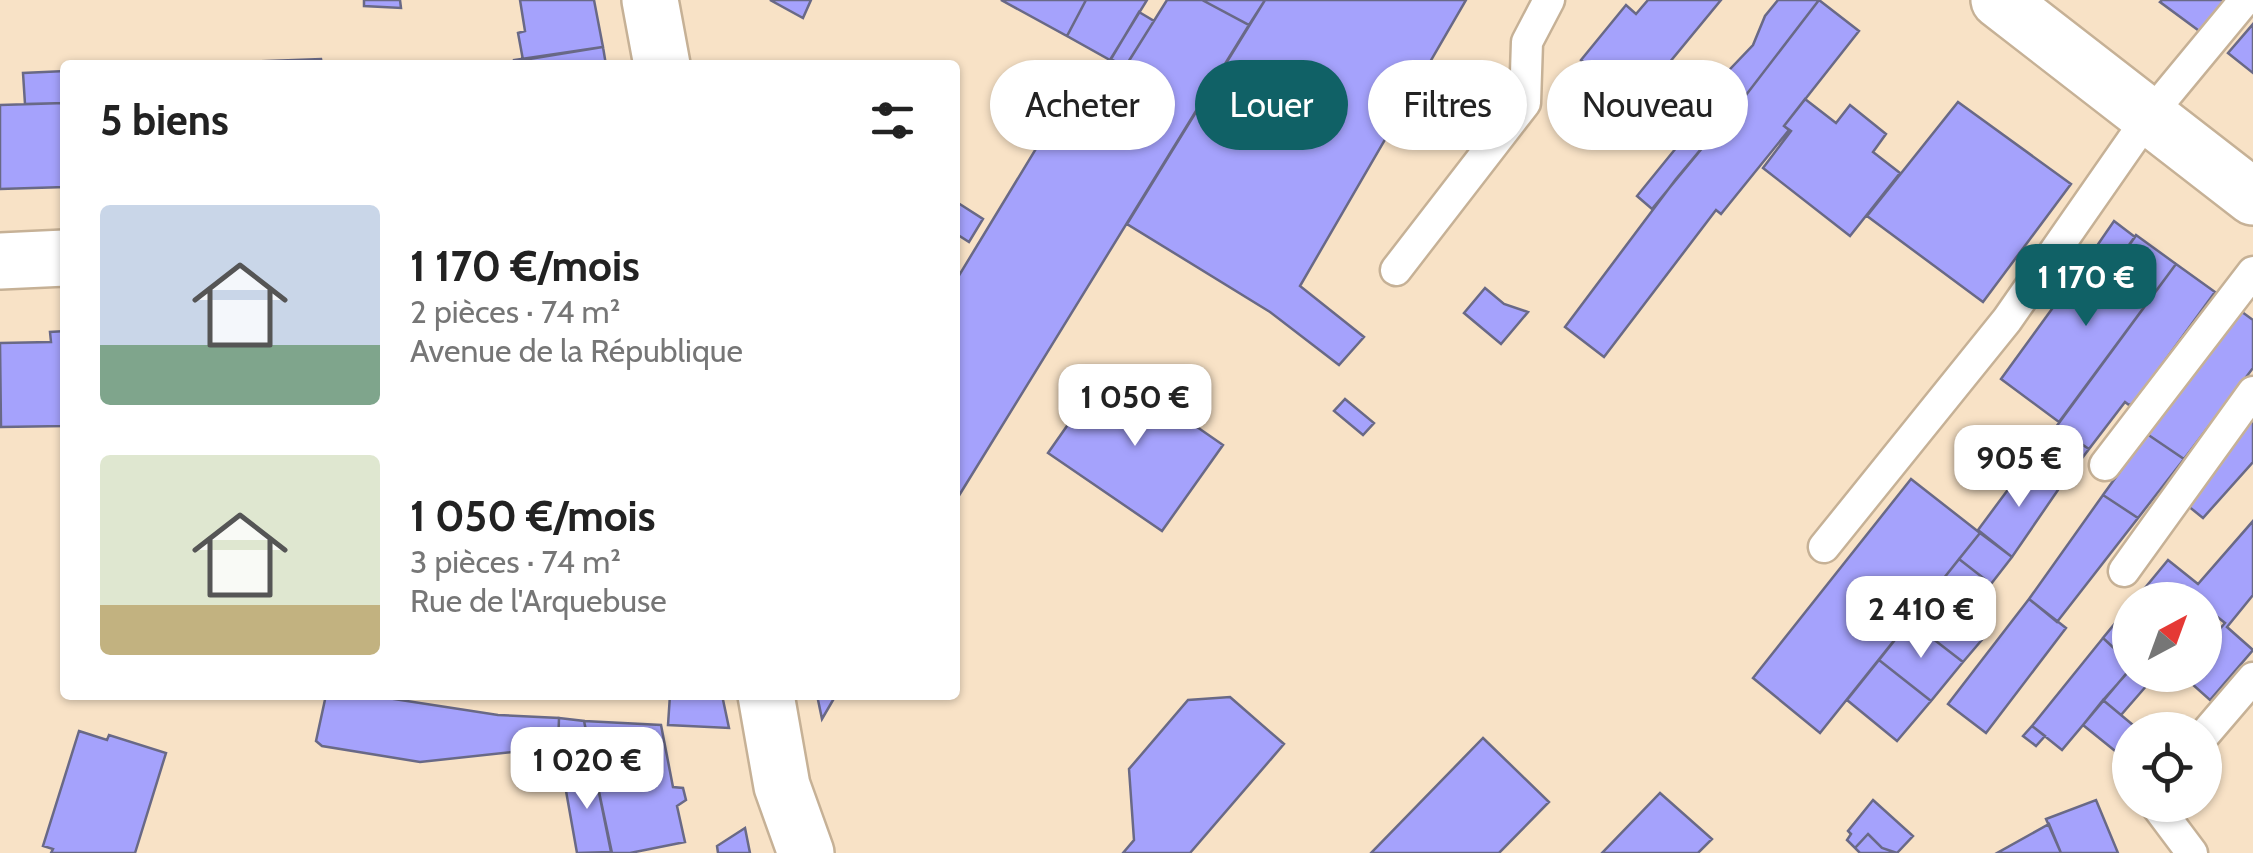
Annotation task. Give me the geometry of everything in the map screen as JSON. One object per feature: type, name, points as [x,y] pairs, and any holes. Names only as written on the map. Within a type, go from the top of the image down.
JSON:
[{"type":"main road","points":[[650,0],[661,60]]},
{"type":"main road","points":[[1999,0],[2253,197]]},
{"type":"main road","points":[[0,261],[60,258]]},
{"type":"main road","points":[[767,700],[782,786],[806,853]]},
{"type":"lane","points":[[1396,270],[1525,103],[1527,42],[1549,0]]},
{"type":"lane","points":[[1824,547],[2007,320],[2149,116],[2246,0]]},
{"type":"lane","points":[[2105,465],[2253,272]]},
{"type":"lane","points":[[2124,571],[2253,392]]},
{"type":"lane","points":[[2222,714],[2253,678]]},
{"type":"lane","points":[[2169,822],[2192,853]]},
{"type":"building","points":[[364,0],[400,0],[401,8],[364,6]]},
{"type":"building","points":[[520,0],[594,0],[603,47],[523,60],[518,33],[525,31]]},
{"type":"building","points":[[770,0],[811,0],[803,18]]},
{"type":"building","points":[[1001,0],[1086,0],[1067,36]]},
{"type":"building","points":[[1086,0],[1147,0],[1110,60],[1067,36]]},
{"type":"building","points":[[1167,0],[1202,0],[1249,25],[1227,60],[1195,60],[1195,113],[1175,145],[1175,60],[1130,60]]},
{"type":"building","points":[[1202,0],[1265,0],[1249,25]]},
{"type":"building","points":[[1265,0],[1466,0],[1431,60],[1368,60],[1368,150],[1379,150],[1300,286],[1364,337],[1339,365],[1270,312],[1127,224],[1195,114],[1195,150],[1348,150],[1348,60],[1228,60]]},
{"type":"building","points":[[1648,0],[1721,0],[1671,60],[1581,60],[1626,5],[1636,14]]},
{"type":"building","points":[[1778,0],[1819,0],[1748,92],[1748,60],[1739,60],[1753,45],[1765,16]]},
{"type":"building","points":[[1819,0],[1859,31],[1784,126],[1789,130],[1721,214],[1716,210],[1604,357],[1565,327],[1700,150],[1748,150],[1748,92]]},
{"type":"building","points":[[2162,0],[2230,0],[2202,33]]},
{"type":"building","points":[[1139,12],[1154,21],[1129,60],[1111,59]]},
{"type":"building","points":[[2253,24],[2253,73],[2228,53]]},
{"type":"building","points":[[603,47],[605,60],[514,60]]},
{"type":"building","points":[[60,71],[60,103],[25,104],[23,73]]},
{"type":"building","points":[[1805,99],[1836,123],[1850,105],[1886,134],[1873,152],[1900,173],[1850,236],[1763,168],[1791,131],[1784,126]]},
{"type":"building","points":[[1958,102],[2071,184],[1983,302],[1867,216]]},
{"type":"building","points":[[60,103],[60,187],[0,189],[0,105]]},
{"type":"building","points":[[1035,150],[1172,150],[960,494],[960,274]]},
{"type":"building","points":[[1674,150],[1701,150],[1652,209],[1637,196]]},
{"type":"building","points":[[960,204],[983,219],[969,242],[960,236]]},
{"type":"building","points":[[2114,221],[2135,237],[2102,283],[2081,269]]},
{"type":"building","points":[[2136,235],[2176,264],[2059,422],[2001,379],[2081,269],[2102,283]]},
{"type":"building","points":[[2176,264],[2215,292],[2134,403],[2125,402],[2089,449],[2056,427]]},
{"type":"building","points":[[1485,288],[1504,304],[1528,312],[1501,344],[1464,313]]},
{"type":"building","points":[[2238,309],[2253,320],[2253,368],[2184,459],[2147,434]]},
{"type":"building","points":[[60,331],[60,426],[1,427],[0,343],[51,342],[50,332]]},
{"type":"building","points":[[1109,366],[1223,445],[1162,531],[1048,453]]},
{"type":"building","points":[[1345,399],[1374,423],[1363,435],[1334,411]]},
{"type":"building","points":[[2253,406],[2253,462],[2203,518],[2182,501]]},
{"type":"building","points":[[2056,427],[2089,449],[2060,487],[2027,464]]},
{"type":"building","points":[[2147,434],[2184,459],[2138,518],[2103,495]]},
{"type":"building","points":[[2027,464],[2060,487],[2012,557],[1978,530]]},
{"type":"building","points":[[1911,479],[1980,533],[1820,733],[1753,678]]},
{"type":"building","points":[[2103,495],[2138,518],[2057,622],[2029,599]]},
{"type":"building","points":[[2253,521],[2253,595],[2227,627],[2253,650],[2222,686],[2222,582],[2200,582]]},
{"type":"building","points":[[1980,533],[2012,557],[1991,584],[1959,559]]},
{"type":"building","points":[[1959,559],[1991,584],[1969,609],[1992,628],[1963,662],[1910,621]]},
{"type":"building","points":[[2168,560],[2196,582],[2150,582]]},
{"type":"building","points":[[2029,599],[2066,628],[1986,733],[1948,704]]},
{"type":"building","points":[[1910,621],[1963,662],[1931,701],[1879,660]]},
{"type":"building","points":[[2112,627],[2112,646],[2103,638]]},
{"type":"building","points":[[2103,638],[2112,646],[2112,690],[2062,750],[2032,726]]},
{"type":"building","points":[[1879,660],[1931,701],[1897,741],[1847,700]]},
{"type":"building","points":[[2112,690],[2141,692],[2124,712],[2117,712],[2103,700]]},
{"type":"building","points":[[2201,692],[2217,692],[2210,700]]},
{"type":"building","points":[[1230,697],[1284,744],[1190,853],[1123,853],[1134,840],[1129,769],[1188,700]]},
{"type":"building","points":[[325,700],[400,700],[498,715],[559,718],[558,747],[420,762],[322,746],[316,741]]},
{"type":"building","points":[[670,700],[723,700],[729,728],[668,725]]},
{"type":"building","points":[[818,700],[833,700],[822,719]]},
{"type":"building","points":[[2103,700],[2117,712],[2112,712],[2112,748],[2083,725]]},
{"type":"building","points":[[559,718],[584,721],[594,768],[563,774],[558,747]]},
{"type":"building","points":[[584,721],[661,725],[673,787],[683,788],[686,800],[677,806],[685,842],[612,853]]},
{"type":"building","points":[[2032,726],[2045,736],[2036,746],[2023,736]]},
{"type":"building","points":[[79,731],[107,740],[109,735],[166,753],[135,853],[51,853],[53,849],[43,846]]},
{"type":"building","points":[[1483,738],[1549,802],[1499,853],[1371,853]]},
{"type":"building","points":[[594,768],[611,852],[577,853],[563,774]]},
{"type":"building","points":[[1660,793],[1712,839],[1698,853],[1602,853]]},
{"type":"building","points":[[1873,800],[1913,836],[1897,853],[1882,848],[1868,834],[1855,848],[1847,840],[1851,834],[1848,831]]},
{"type":"building","points":[[2096,800],[2118,853],[2061,853],[2046,819]]},
{"type":"building","points":[[2049,824],[2061,853],[1997,853]]},
{"type":"building","points":[[745,828],[750,853],[718,853],[717,846]]},
{"type":"building","points":[[1868,834],[1882,848],[1897,853],[1860,853],[1855,848]]}]
